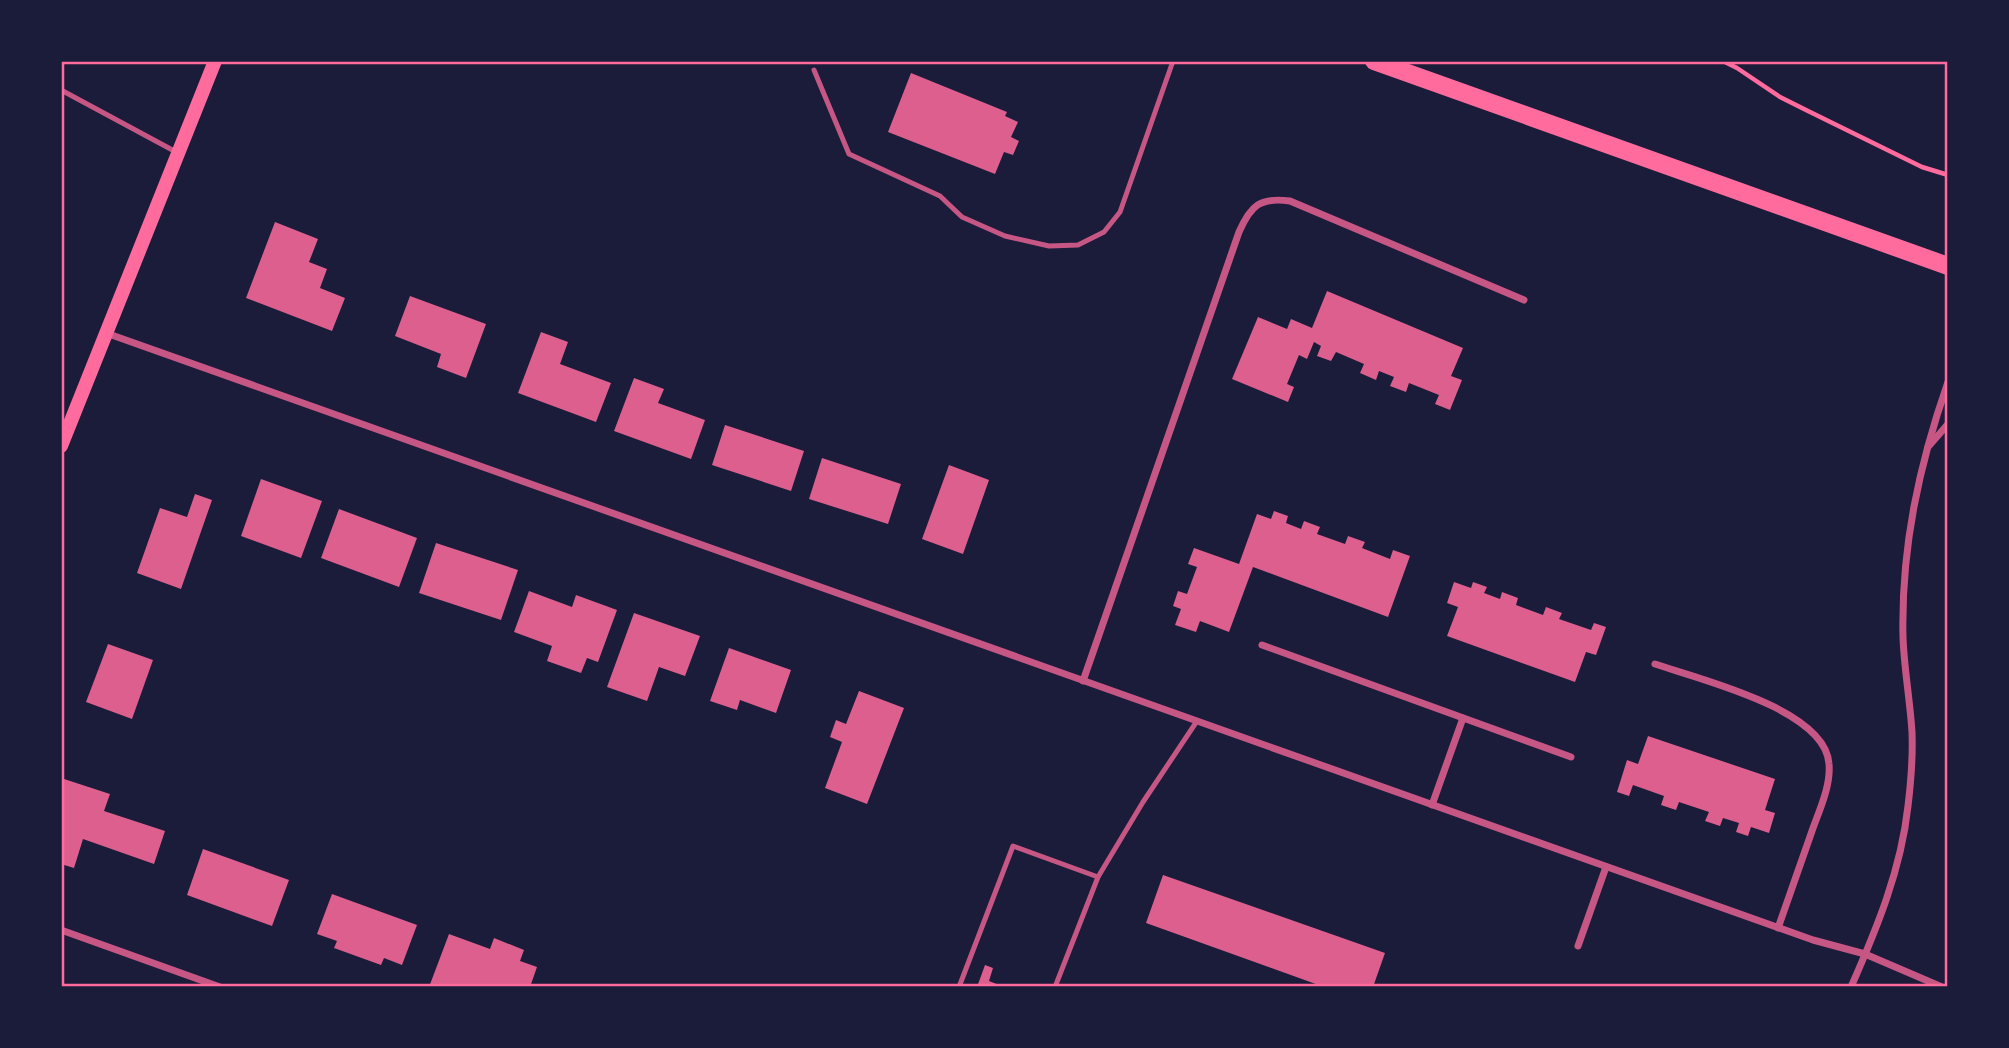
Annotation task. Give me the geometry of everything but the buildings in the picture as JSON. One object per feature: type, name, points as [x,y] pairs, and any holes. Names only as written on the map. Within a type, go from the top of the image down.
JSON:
[{"type":"main road","points":[[61,446],[215,61]]},
{"type":"main road","points":[[1374,61],[1948,267]]},
{"type":"street","points":[[1083,681],[1239,232],[1247,216],[1258,204],[1265,200],[1290,201],[1524,300]]},
{"type":"street","points":[[105,332],[1778,928],[1865,954],[1942,987]]},
{"type":"street","points":[[1851,987],[1885,905],[1899,857],[1908,807],[1912,732],[1903,637],[1905,570],[1913,505],[1925,451],[1948,383]]},
{"type":"street","points":[[1925,451],[1948,424]]},
{"type":"street","points":[[1262,645],[1571,757]]},
{"type":"street","points":[[1655,664],[1781,709],[1815,734],[1826,750],[1829,764],[1825,791],[1778,928]]},
{"type":"street","points":[[1432,805],[1464,718]]},
{"type":"street","points":[[1577,947],[1606,867]]},
{"type":"street","points":[[61,930],[220,987]]},
{"type":"lane","points":[[814,70],[849,154],[940,196],[962,217],[1006,236],[1049,246],[1078,245],[1104,232],[1120,212],[1174,61]]},
{"type":"lane","points":[[61,90],[178,153]]},
{"type":"lane","points":[[1055,987],[1098,877],[1143,802],[1197,721]]},
{"type":"lane","points":[[959,987],[1013,846],[1098,877]]},
{"type":"path","points":[[1723,61],[1780,97],[1922,167],[1948,175]]}]
